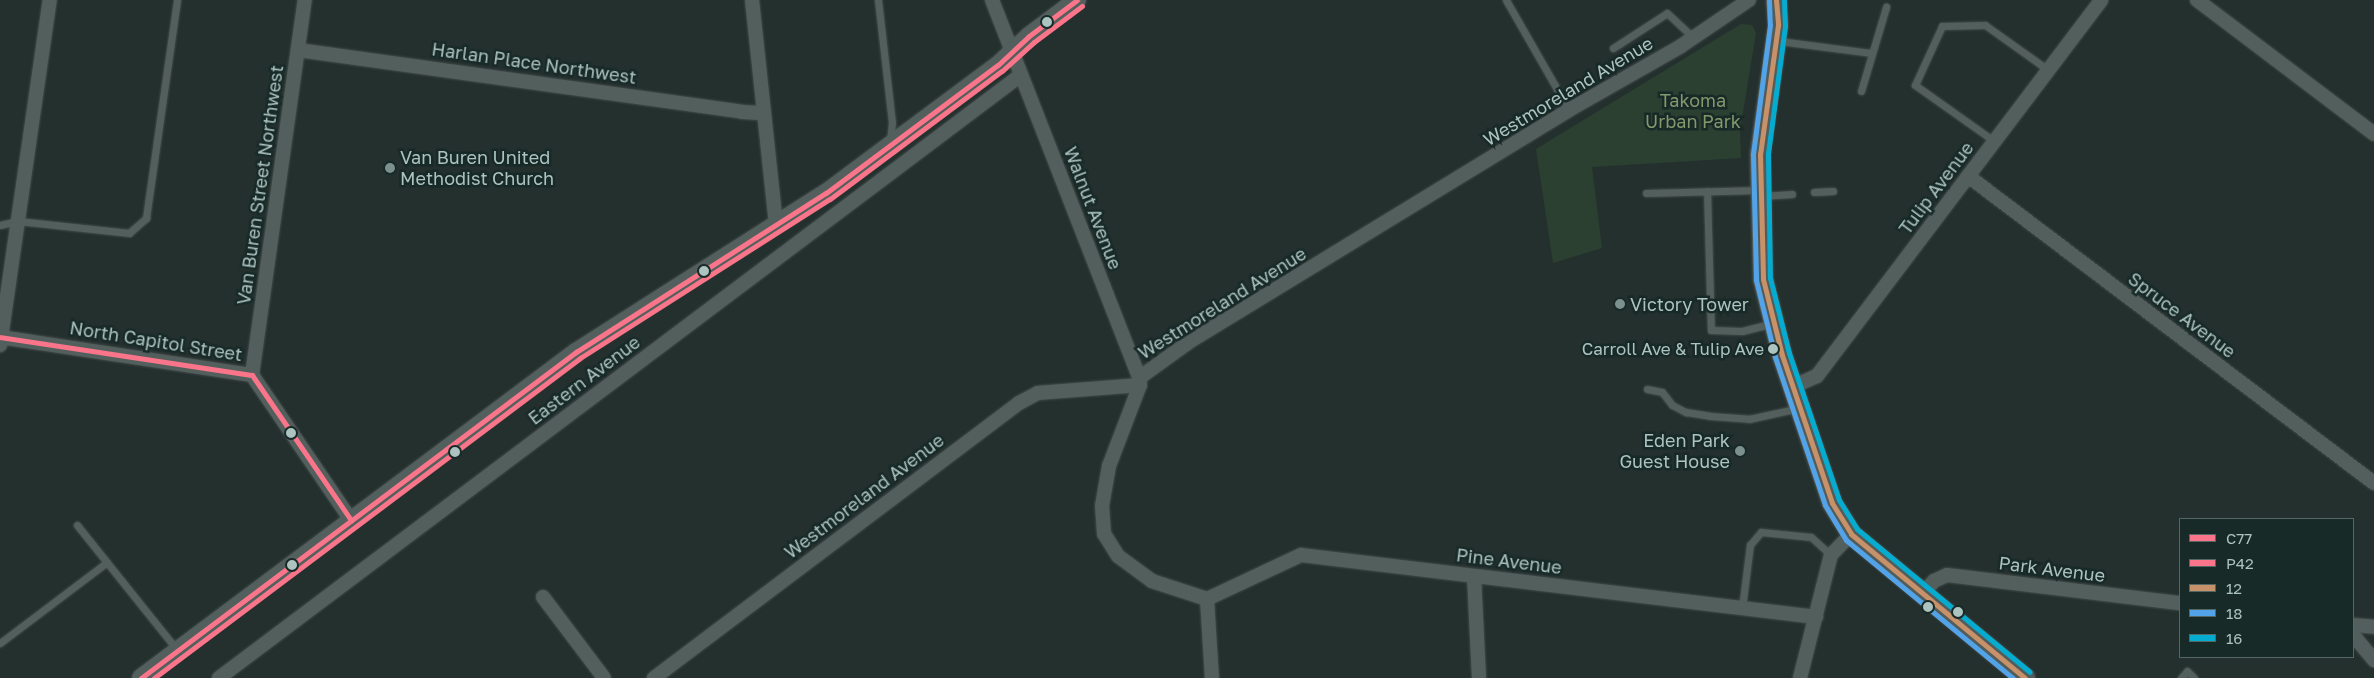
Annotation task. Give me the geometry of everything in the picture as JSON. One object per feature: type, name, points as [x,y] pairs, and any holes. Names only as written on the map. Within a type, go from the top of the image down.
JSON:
[{"type":"main road","points":[[1776,0],[1776,41],[1762,129],[1761,193],[1764,279],[1773,323],[1792,387],[1832,503],[1851,534],[1894,572],[1924,592],[2025,678]]},
{"type":"street","points":[[0,340],[50,0]]},
{"type":"street","name":"Van Buren Street Northwest","points":[[252,375],[305,0]]},
{"type":"street","points":[[752,0],[776,224]]},
{"type":"street","name":"Walnut Avenue","points":[[992,0],[1139,381]]},
{"type":"street","points":[[141,678],[576,352],[826,193],[1012,52],[1077,0]]},
{"type":"street","name":"Westmoreland Avenue","points":[[654,678],[1019,403],[1038,393],[1139,381],[1189,342],[1569,110],[1693,37],[1749,0]]},
{"type":"street","name":"Tulip Avenue","points":[[1792,387],[1817,376],[2101,0]]},
{"type":"street","points":[[2197,0],[2374,134]]},
{"type":"street","name":"Harlan Place Northwest","points":[[298,50],[742,112],[764,113]]},
{"type":"street","name":"Eastern Avenue","points":[[218,678],[1021,75]]},
{"type":"street","name":"Spruce Avenue","points":[[1968,176],[2374,483]]},
{"type":"street","name":"North Capitol Street","points":[[0,340],[252,375],[351,520]]},
{"type":"street","points":[[1139,381],[1109,466],[1102,506],[1104,534],[1118,556],[1152,581],[1207,599],[1212,678]]},
{"type":"street","points":[[1800,678],[1831,556],[1851,534]]},
{"type":"street","name":"Pine Avenue","points":[[1207,599],[1301,555],[1816,617]]},
{"type":"street","points":[[1474,576],[1480,678]]},
{"type":"street","name":"Park Avenue","points":[[1924,592],[1934,581],[1947,576],[2179,604]]},
{"type":"street","points":[[542,597],[604,678]]},
{"type":"street","points":[[2354,625],[2374,627]]},
{"type":"street","points":[[2354,636],[2374,660]]},
{"type":"lane","points":[[0,226],[18,221],[129,233],[146,218],[177,0]]},
{"type":"lane","points":[[878,0],[892,122],[889,146]]},
{"type":"lane","points":[[1506,0],[1569,110]]},
{"type":"lane","points":[[1861,91],[1886,7]]},
{"type":"lane","points":[[1613,48],[1667,13],[1693,37]]},
{"type":"lane","points":[[1994,141],[1914,85],[1942,26],[1985,25],[2048,70]]},
{"type":"lane","points":[[1776,41],[1872,53]]},
{"type":"lane","points":[[1707,191],[1711,330],[1742,331],[1773,323]]},
{"type":"lane","points":[[1646,193],[1707,191],[1792,194]]},
{"type":"lane","points":[[1814,192],[1834,191]]},
{"type":"lane","points":[[1647,389],[1662,392],[1672,405],[1686,412],[1710,416],[1757,418],[1799,408]]},
{"type":"lane","points":[[77,525],[178,650]]},
{"type":"lane","points":[[1742,608],[1750,545],[1761,532],[1811,537],[1831,556]]},
{"type":"lane","points":[[0,643],[107,562]]},
{"type":"lane","points":[[2181,678],[2187,671],[2194,678]]},
{"type":"green space","name":"Takoma Urban Park","points":[[1741,24],[1752,25],[1756,33],[1740,131],[1741,158],[1592,167],[1602,248],[1553,263],[1536,149]]},
{"type":"transit line","name":"C77","points":[[141,678],[576,352],[826,193],[998,65],[1029,36],[1077,0]]},
{"type":"transit line","name":"12","points":[[1776,0],[1778,25],[1760,154],[1763,279],[1782,355],[1832,503],[1851,534],[2025,678]]},
{"type":"transit line","name":"16","points":[[1784,0],[1785,26],[1768,154],[1770,278],[1789,353],[1839,500],[1857,529],[2030,672]]},
{"type":"transit line","name":"18","points":[[1769,1],[1770,25],[1753,154],[1756,280],[1775,357],[1825,505],[1846,540],[2013,678]]},
{"type":"transit line","name":"P42","points":[[154,678],[580,358],[830,199],[1002,71],[1034,42],[1082,6]]},
{"type":"transit line","name":"C77","points":[[0,337],[252,375],[351,520]]},
{"type":"place","name":"Van Buren United Methodist Church","points":[[390,168]]},
{"type":"place","name":"Victory Tower","points":[[1620,304]]},
{"type":"place","name":"Carroll Ave & Tulip Ave","points":[[1773,349]]},
{"type":"place","name":"Eden Park Guest House","points":[[1740,451]]}]
